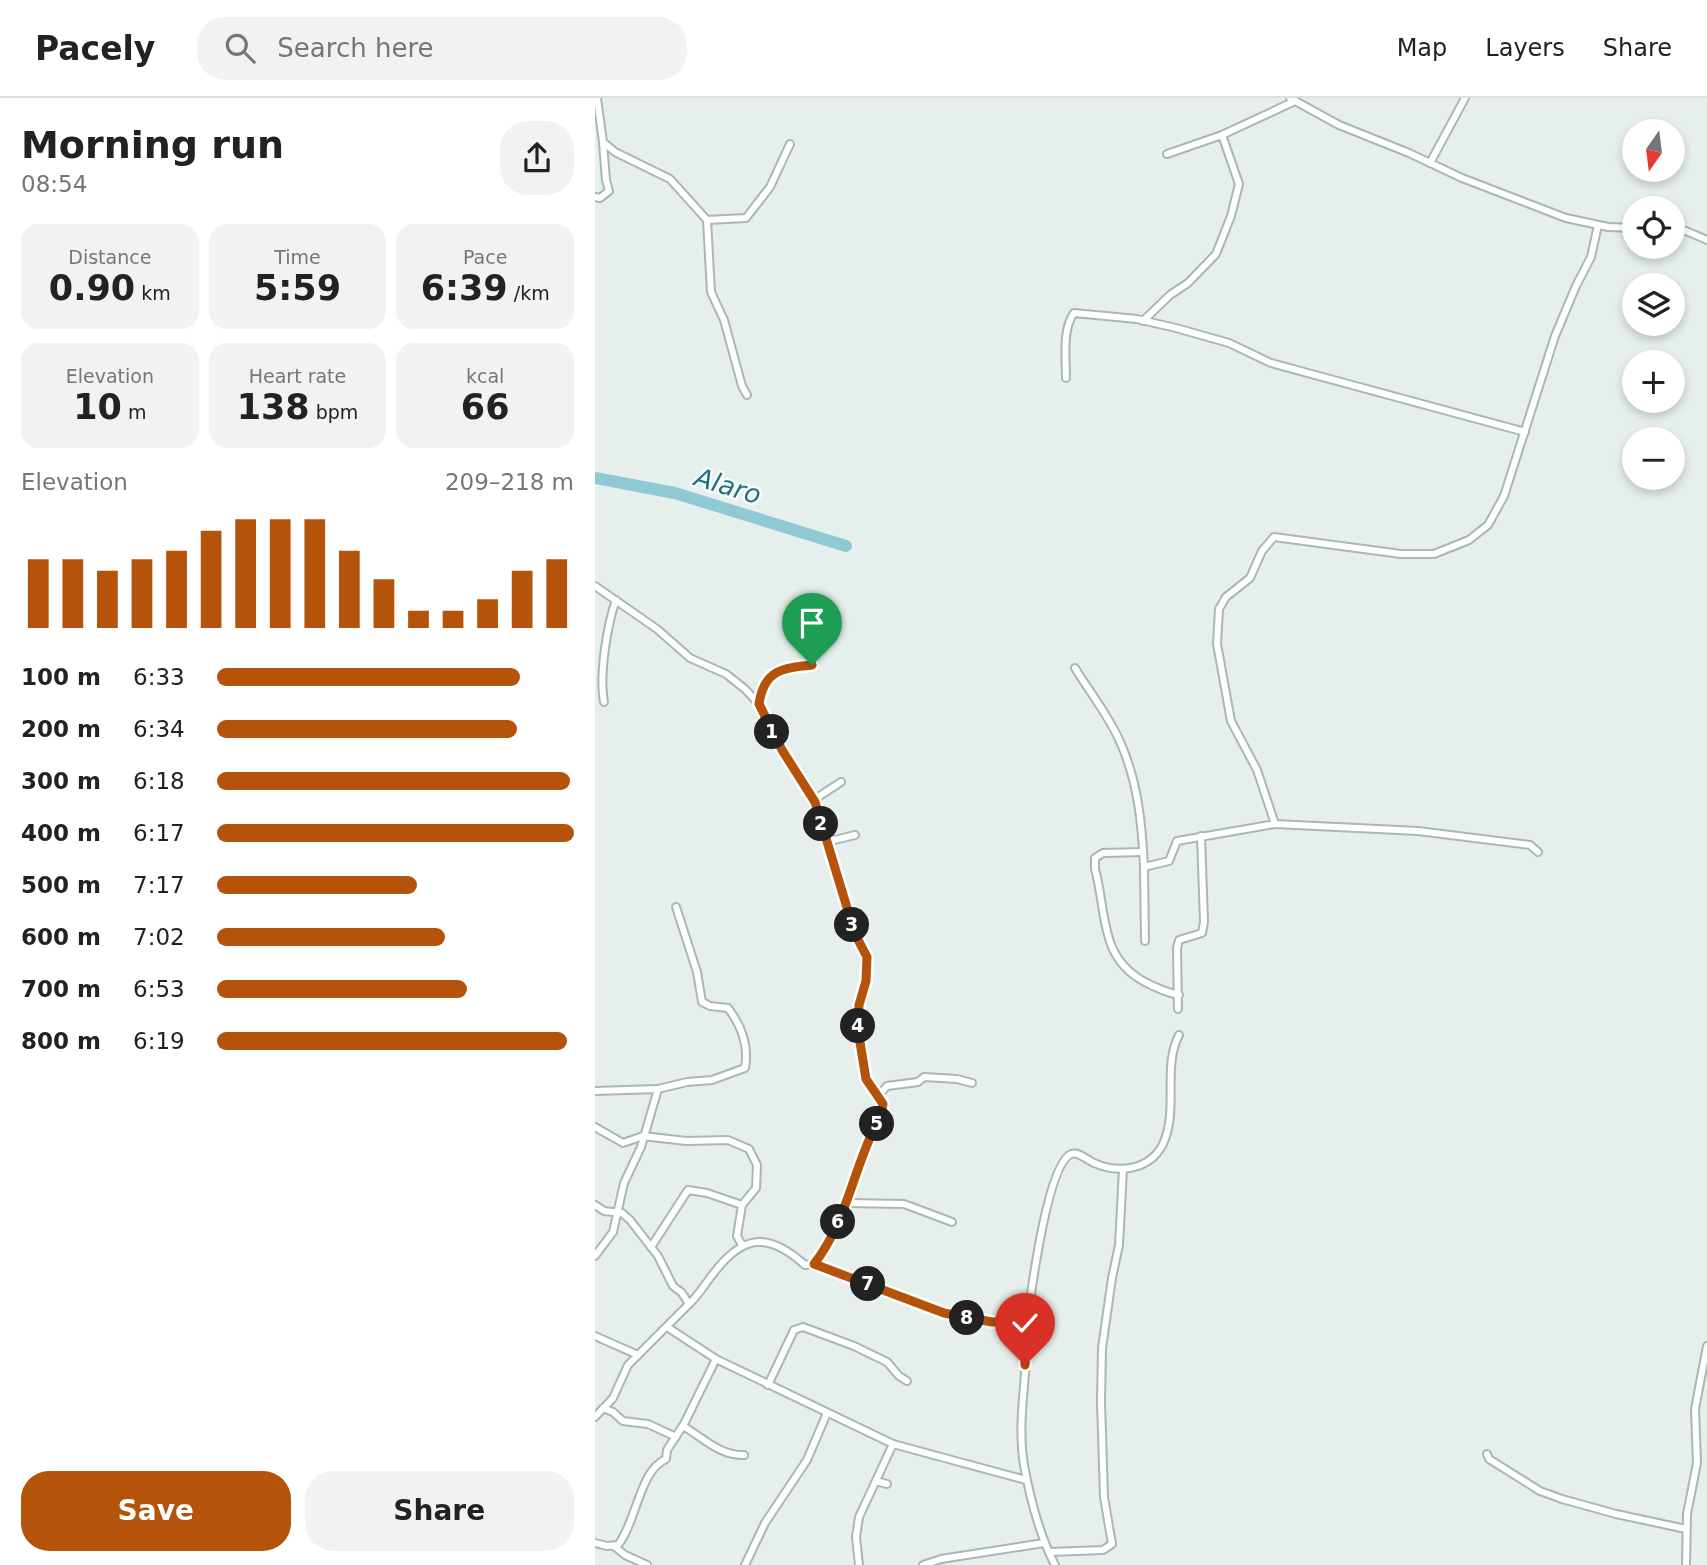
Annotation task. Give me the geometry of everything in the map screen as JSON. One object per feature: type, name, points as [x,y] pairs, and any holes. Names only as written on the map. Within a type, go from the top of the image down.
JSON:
[{"type":"street","points":[[595,197],[600,198],[609,191],[597,98]]},
{"type":"street","points":[[1430,163],[1465,98]]},
{"type":"street","points":[[1167,154],[1222,135],[1293,99],[1339,125],[1462,178],[1566,218],[1622,227]]},
{"type":"street","points":[[1143,320],[1170,295],[1188,283],[1216,254],[1231,216],[1239,184],[1222,135]]},
{"type":"street","points":[[603,142],[615,152],[670,180],[707,220],[711,292],[724,320],[741,386],[747,395]]},
{"type":"street","points":[[707,220],[746,218],[770,187],[790,144]]},
{"type":"street","points":[[1275,824],[1257,770],[1231,721],[1217,644],[1219,609],[1226,597],[1250,578],[1262,551],[1274,537],[1401,554],[1434,554],[1469,540],[1488,525],[1504,496],[1555,336],[1591,257],[1598,225]]},
{"type":"street","points":[[1685,232],[1707,240]]},
{"type":"street","points":[[1066,379],[1067,339],[1071,316],[1075,313],[1143,320],[1230,343],[1271,363],[1525,432]]},
{"type":"street","points":[[595,586],[657,629],[690,658],[726,674],[745,689],[759,704],[782,750],[815,802],[855,934],[867,957],[858,1030],[866,1079],[882,1101],[882,1110],[869,1139],[848,1203],[833,1236],[814,1264],[808,1266],[776,1244],[762,1242],[742,1245],[722,1262],[689,1304],[624,1370],[613,1398],[595,1417]]},
{"type":"street","points":[[604,702],[611,612],[616,600]]},
{"type":"street","points":[[759,704],[773,673],[783,668],[812,665]]},
{"type":"street","points":[[1075,668],[1120,742],[1135,785],[1143,828],[1145,941]]},
{"type":"street","points":[[815,802],[818,797],[841,782]]},
{"type":"street","points":[[1144,867],[1169,861],[1177,841],[1275,824],[1417,831],[1530,845],[1538,852]]},
{"type":"street","points":[[827,842],[855,835]]},
{"type":"street","points":[[1178,1009],[1179,940],[1202,933],[1204,922],[1201,836]]},
{"type":"street","points":[[1143,852],[1103,853],[1095,858],[1109,943],[1117,960],[1134,976],[1162,992],[1179,995]]},
{"type":"street","points":[[595,1091],[658,1089],[687,1082],[712,1080],[745,1068],[746,1048],[735,1017],[728,1008],[702,1002],[697,972],[676,907]]},
{"type":"street","points":[[1055,1565],[1044,1543],[1026,1480],[1022,1435],[1027,1322],[1045,1217],[1063,1161],[1071,1154],[1077,1153],[1102,1166],[1133,1169],[1151,1160],[1163,1144],[1170,1118],[1172,1064],[1179,1035]]},
{"type":"street","points":[[878,1096],[887,1086],[918,1082],[925,1077],[972,1083]]},
{"type":"street","points":[[595,1256],[613,1232],[624,1183],[658,1089]]},
{"type":"street","points":[[595,1127],[622,1143],[643,1136],[686,1141],[728,1140],[749,1149],[757,1165],[756,1188],[742,1205],[737,1236],[742,1245]]},
{"type":"street","points":[[1049,1552],[1103,1549],[1112,1544],[1104,1497],[1101,1402],[1103,1348],[1119,1245],[1123,1169]]},
{"type":"street","points":[[651,1247],[688,1190],[707,1193],[742,1205]]},
{"type":"street","points":[[848,1203],[904,1204],[952,1222]]},
{"type":"street","points":[[595,1205],[604,1211],[618,1212],[630,1220],[658,1256],[673,1286],[689,1304]]},
{"type":"street","points":[[814,1264],[944,1313],[992,1322],[1027,1322]]},
{"type":"street","points":[[667,1327],[716,1359],[893,1444],[1026,1480]]},
{"type":"street","points":[[768,1385],[794,1330],[803,1327],[854,1346],[887,1363],[907,1381]]},
{"type":"street","points":[[595,1336],[638,1355]]},
{"type":"street","points":[[1686,1565],[1686,1529],[1697,1463],[1695,1409],[1707,1346]]},
{"type":"street","points":[[614,1546],[618,1545],[628,1531],[641,1489],[657,1464],[666,1459],[667,1450],[683,1426],[716,1359]]},
{"type":"street","points":[[603,1409],[613,1412],[623,1421],[648,1424],[676,1437]]},
{"type":"street","points":[[745,1565],[765,1523],[807,1460],[827,1413]]},
{"type":"street","points":[[683,1426],[722,1452],[744,1455]]},
{"type":"street","points":[[859,1565],[856,1527],[893,1444]]},
{"type":"street","points":[[1487,1454],[1489,1459],[1540,1491],[1616,1514],[1686,1529]]},
{"type":"street","points":[[876,1481],[887,1484]]},
{"type":"street","points":[[595,1543],[614,1546],[625,1555],[647,1565]]},
{"type":"street","points":[[923,1565],[941,1559],[1044,1543]]},
{"type":"waterway","name":"Alaro","points":[[595,478],[675,493],[846,546]]},
{"type":"route","points":[[812,665],[783,668],[773,673],[767,681],[759,704],[770,729],[815,802],[855,934],[867,957],[858,1030],[866,1079],[883,1104],[848,1203],[833,1236],[814,1264],[944,1313],[992,1322],[1027,1322],[1025,1365]]}]
